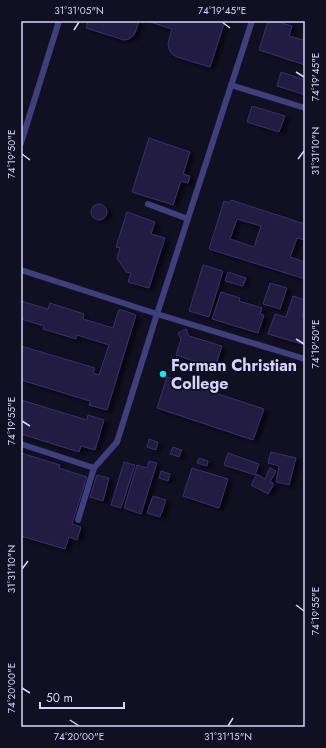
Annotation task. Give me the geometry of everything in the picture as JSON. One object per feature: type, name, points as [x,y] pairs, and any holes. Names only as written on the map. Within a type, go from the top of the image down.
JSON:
[{"type":"lane","points":[[21,143],[59,21]]},
{"type":"lane","points":[[78,520],[94,468],[117,442],[252,21]]},
{"type":"lane","points":[[231,85],[305,108]]},
{"type":"lane","points":[[148,204],[188,219]]},
{"type":"lane","points":[[21,270],[157,314],[305,359]]},
{"type":"lane","points":[[21,444],[94,468]]},
{"type":"building","points":[[88,21],[139,21],[134,35],[129,39],[124,40],[86,28]]},
{"type":"building","points":[[147,21],[225,21],[210,67],[177,57],[172,54],[168,43],[172,29]]},
{"type":"building","points":[[268,21],[275,21],[292,26],[289,36],[303,40],[305,35],[305,65],[259,50]]},
{"type":"building","points":[[281,72],[305,80],[305,95],[277,86]]},
{"type":"building","points":[[252,106],[285,116],[279,132],[247,122]]},
{"type":"building","points":[[149,138],[190,152],[183,174],[190,176],[188,183],[181,181],[173,205],[132,192]]},
{"type":"building","points":[[231,200],[305,224],[305,240],[297,238],[290,257],[305,262],[305,279],[209,249],[224,201],[230,203]],"holes":[[[237,219],[261,226],[254,247],[230,239]]]},
{"type":"building","points":[[99,204],[105,206],[107,212],[105,218],[99,220],[93,218],[91,212],[93,206]]},
{"type":"building","points":[[127,212],[155,222],[151,234],[165,238],[149,288],[128,282],[131,273],[126,272],[117,258],[120,248],[116,247]]},
{"type":"building","points":[[203,265],[223,271],[209,317],[189,311]]},
{"type":"building","points":[[228,272],[246,278],[243,286],[225,281]]},
{"type":"building","points":[[270,283],[287,288],[280,309],[263,304]]},
{"type":"building","points":[[221,292],[240,298],[239,301],[262,308],[260,314],[264,315],[258,333],[212,319]]},
{"type":"building","points":[[293,296],[305,300],[305,308],[302,316],[305,317],[305,345],[268,334],[275,314],[286,317]]},
{"type":"building","points":[[21,301],[48,309],[50,303],[84,314],[83,319],[113,328],[119,309],[136,315],[107,410],[89,405],[90,401],[21,380],[21,346],[95,368],[93,373],[99,375],[109,345],[77,335],[76,339],[43,329],[44,326],[21,319]]},
{"type":"building","points":[[186,329],[189,336],[222,346],[215,368],[176,355],[181,339],[178,333]]},
{"type":"building","points":[[167,377],[264,409],[253,440],[157,408]]},
{"type":"building","points":[[21,400],[87,420],[88,415],[104,420],[95,450],[81,446],[79,452],[21,434]]},
{"type":"building","points":[[149,439],[158,442],[156,450],[147,447]]},
{"type":"building","points":[[173,447],[182,450],[179,457],[170,454]]},
{"type":"building","points":[[271,452],[296,458],[289,485],[276,482],[279,466],[268,463]]},
{"type":"building","points":[[21,453],[60,465],[59,468],[87,477],[72,524],[81,527],[77,540],[69,537],[65,549],[21,536]]},
{"type":"building","points":[[228,453],[259,464],[255,475],[224,465]]},
{"type":"building","points":[[199,458],[208,461],[207,466],[197,463]]},
{"type":"building","points":[[149,461],[157,463],[141,514],[124,508],[137,465],[147,468]]},
{"type":"building","points":[[124,462],[135,465],[121,508],[111,505]]},
{"type":"building","points":[[192,468],[228,479],[219,508],[183,496]]},
{"type":"building","points":[[270,468],[276,471],[270,482],[274,484],[268,494],[251,485],[257,474],[265,479]]},
{"type":"building","points":[[161,471],[170,474],[168,481],[159,478]]},
{"type":"building","points":[[97,475],[109,478],[103,501],[90,497]]},
{"type":"building","points":[[153,496],[166,500],[160,517],[147,513]]},
{"type":"place","name":"Forman Christian College","points":[[163,374]]}]
